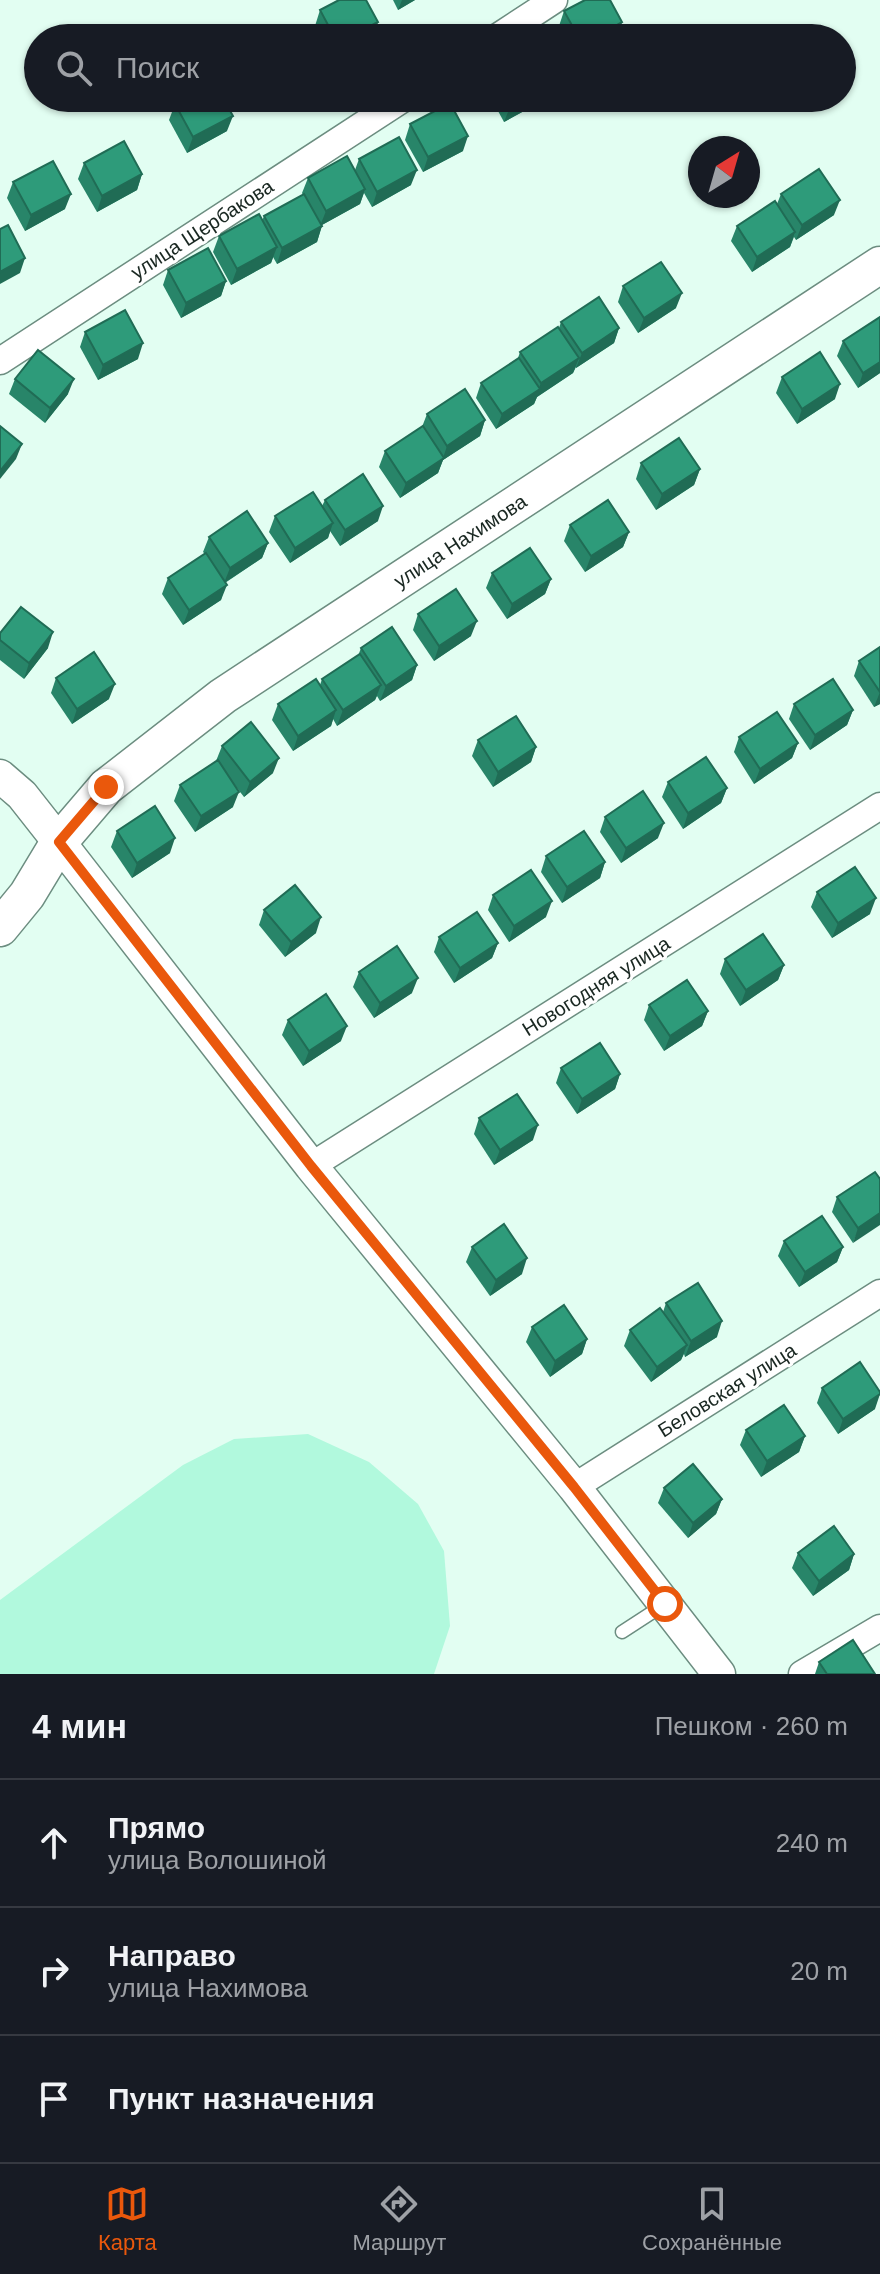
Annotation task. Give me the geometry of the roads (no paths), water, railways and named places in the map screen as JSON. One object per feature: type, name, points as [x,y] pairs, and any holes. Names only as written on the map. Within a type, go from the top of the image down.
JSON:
[{"type":"main road","name":"улица Нахимова","points":[[0,928],[27,895],[59,842],[106,787],[223,696],[880,265]]},
{"type":"street","points":[[517,24],[554,0]]},
{"type":"street","name":"улица Щербакова","points":[[0,361],[382,112]]},
{"type":"street","points":[[0,776],[22,795],[311,1166],[574,1487],[719,1674]]},
{"type":"street","name":"Новогодняя улица","points":[[311,1166],[880,806]]},
{"type":"street","name":"Беловская улица","points":[[574,1487],[880,1293]]},
{"type":"street","points":[[802,1674],[880,1628]]},
{"type":"lane","points":[[622,1632],[665,1604]]}]
